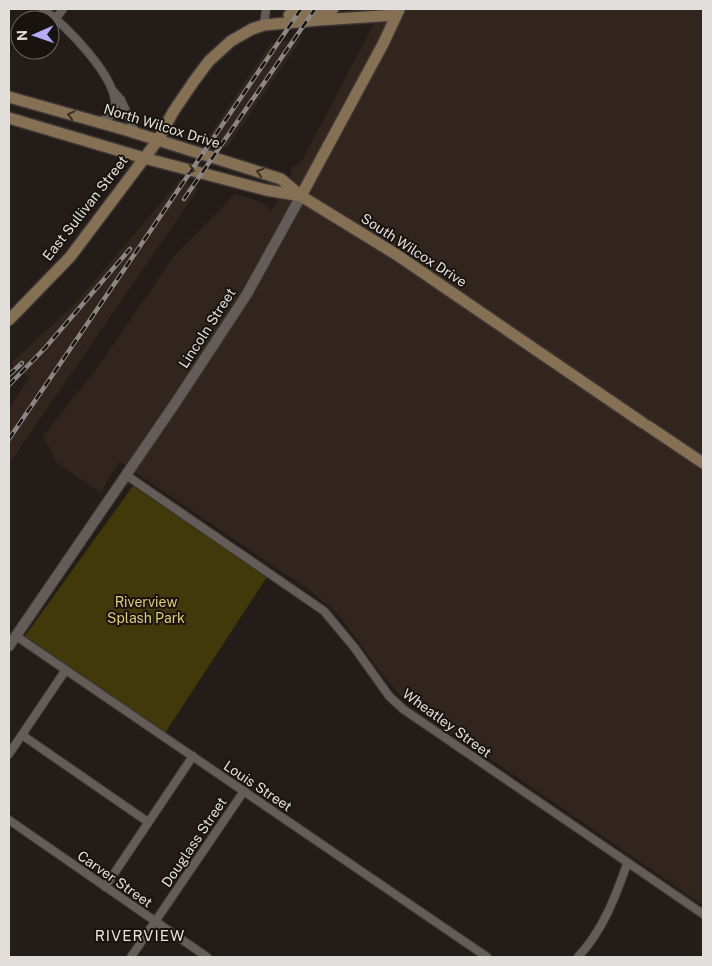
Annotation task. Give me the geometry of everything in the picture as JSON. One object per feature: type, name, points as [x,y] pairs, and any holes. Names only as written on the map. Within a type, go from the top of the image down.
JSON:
[{"type":"main road","name":"East Sullivan Street","points":[[9,320],[70,257],[158,140],[173,112],[208,61],[231,41],[252,29],[284,16],[333,9]]},
{"type":"main road","points":[[264,25],[398,12]]},
{"type":"main road","name":"Lincoln Street","points":[[301,196],[398,12]]},
{"type":"main road","name":"North Wilcox Drive","points":[[9,97],[136,133],[281,178],[301,196]]},
{"type":"main road","points":[[9,118],[144,158]]},
{"type":"main road","name":"South Wilcox Drive","points":[[144,158],[266,190],[301,196],[397,254],[703,464]]},
{"type":"street","points":[[264,25],[266,9]]},
{"type":"street","points":[[60,22],[88,51],[98,65],[111,90],[115,102],[114,112],[99,122]]},
{"type":"street","points":[[111,90],[121,100],[136,133]]},
{"type":"street","name":"Lincoln Street","points":[[9,646],[248,294],[301,196]]},
{"type":"street","name":"Wheatley Street","points":[[126,476],[324,611],[354,647],[389,696],[403,709],[627,864],[703,914]]},
{"type":"street","name":"Louis Street","points":[[16,636],[487,957]]},
{"type":"street","points":[[9,754],[65,670]]},
{"type":"street","points":[[22,735],[148,822]]},
{"type":"street","points":[[105,887],[192,756]]},
{"type":"street","name":"Douglass Street","points":[[132,957],[244,791]]},
{"type":"street","name":"Carver Street","points":[[9,820],[207,957]]},
{"type":"street","points":[[578,957],[604,920],[615,899],[627,864]]},
{"type":"shaded area","points":[[382,9],[703,9],[703,905],[403,699],[385,678],[338,614],[312,592],[120,462],[101,493],[57,463],[43,436],[100,364],[174,256],[235,194],[261,202],[270,211],[273,208],[292,172],[291,169],[302,160]]},
{"type":"shaded area","points":[[302,39],[227,147],[206,140],[271,43]]},
{"type":"shaded area","points":[[179,179],[198,189],[9,464],[9,409],[29,378],[11,363],[72,307],[174,188]]},
{"type":"green space","name":"Riverview Splash Park","points":[[133,486],[267,577],[165,733],[25,636]]},
{"type":"railway","points":[[9,439],[301,9]]},
{"type":"railway","points":[[184,199],[315,9]]},
{"type":"railway","points":[[9,385],[45,348],[130,249]]},
{"type":"railway","points":[[9,375],[22,363]]},
{"type":"district","name":"RIVERVIEW","points":[[140,936]]}]
